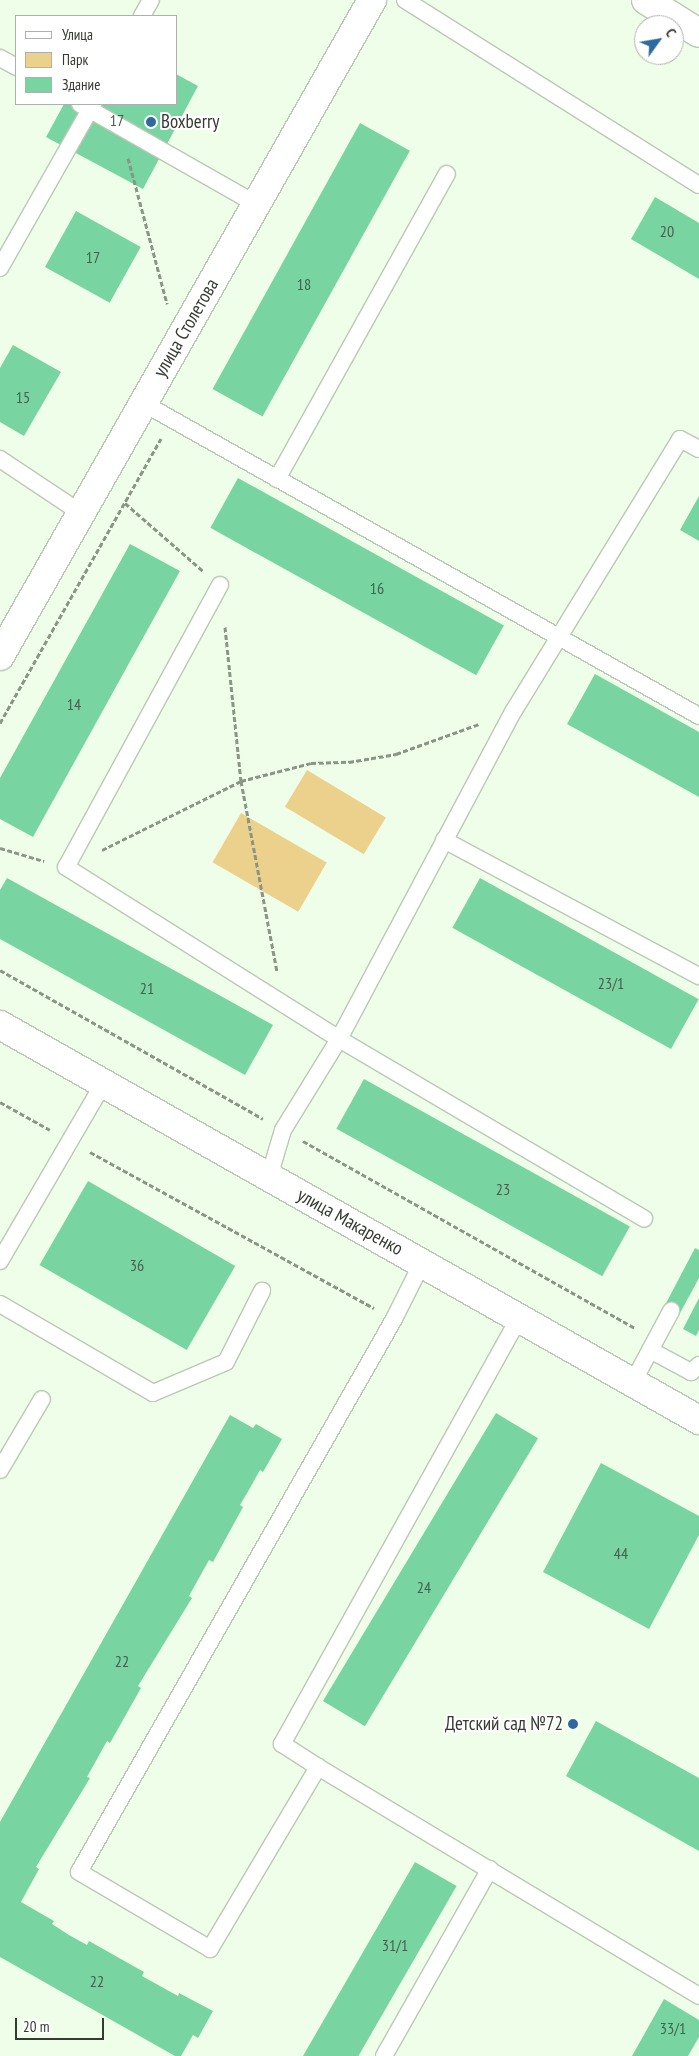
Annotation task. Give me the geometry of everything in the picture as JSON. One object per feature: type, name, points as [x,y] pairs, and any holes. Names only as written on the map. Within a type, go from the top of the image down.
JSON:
[{"type":"street","name":"улица Столетова","points":[[0,656],[372,0]]},
{"type":"street","points":[[646,0],[699,33]]},
{"type":"street","name":"улица Макаренко","points":[[0,1026],[699,1420]]},
{"type":"lane","points":[[143,15],[151,0]]},
{"type":"lane","points":[[405,0],[699,186]]},
{"type":"lane","points":[[0,58],[15,66]]},
{"type":"lane","points":[[0,268],[88,106],[119,126],[256,204]]},
{"type":"lane","points":[[277,478],[447,174]]},
{"type":"lane","points":[[143,403],[699,716]]},
{"type":"lane","points":[[269,1177],[283,1130],[339,1039],[513,712],[560,639],[680,439],[699,449]]},
{"type":"lane","points":[[0,459],[81,513]]},
{"type":"lane","points":[[220,585],[66,868],[339,1039],[644,1219]]},
{"type":"lane","points":[[444,840],[699,976]]},
{"type":"lane","points":[[0,1261],[103,1084]]},
{"type":"lane","points":[[318,1767],[210,1949],[79,1872],[394,1320],[422,1263]]},
{"type":"lane","points":[[0,1304],[153,1394],[226,1362],[262,1291]]},
{"type":"lane","points":[[633,1382],[672,1311]]},
{"type":"lane","points":[[518,1318],[282,1744],[699,1996]]},
{"type":"lane","points":[[653,1345],[691,1372],[699,1364]]},
{"type":"lane","points":[[0,1470],[42,1399]]},
{"type":"lane","points":[[384,2056],[490,1869]]},
{"type":"path","points":[[119,126],[177,343]]},
{"type":"path","points":[[0,723],[172,419]]},
{"type":"path","points":[[124,503],[220,585],[242,781],[283,1004]]},
{"type":"path","points":[[0,848],[66,868],[242,781],[311,763],[349,762],[396,754],[513,712]]},
{"type":"path","points":[[0,970],[283,1130],[653,1345]]},
{"type":"path","points":[[0,1102],[394,1320]]},
{"type":"green space","points":[[307,770],[386,817],[364,854],[285,807]]},
{"type":"green space","points":[[241,813],[327,862],[298,912],[212,862]]},
{"type":"building","points":[[178,75],[198,86],[143,189],[46,137],[63,105],[178,105]]},
{"type":"building","points":[[360,123],[410,151],[262,417],[213,389]]},
{"type":"building","points":[[655,197],[699,223],[699,279],[631,239]]},
{"type":"building","points":[[76,211],[141,247],[110,303],[45,267]]},
{"type":"building","points":[[13,345],[61,372],[24,436],[0,422],[0,368]]},
{"type":"building","points":[[238,478],[504,625],[476,675],[210,528]]},
{"type":"building","points":[[699,496],[699,541],[680,530]]},
{"type":"building","points":[[130,544],[180,571],[33,837],[0,819],[0,778]]},
{"type":"building","points":[[595,674],[699,732],[699,797],[567,724]]},
{"type":"building","points":[[7,878],[273,1025],[245,1075],[0,939],[0,890]]},
{"type":"building","points":[[480,878],[699,999],[671,1049],[452,928]]},
{"type":"building","points":[[364,1079],[630,1226],[602,1276],[336,1129]]},
{"type":"building","points":[[88,1181],[235,1266],[187,1350],[40,1265]]},
{"type":"building","points":[[695,1248],[699,1250],[699,1278],[679,1315],[664,1307]]},
{"type":"building","points":[[699,1298],[699,1330],[696,1336],[683,1329]]},
{"type":"building","points":[[496,1413],[538,1438],[365,1726],[323,1701]]},
{"type":"building","points":[[230,1415],[253,1428],[256,1424],[282,1439],[263,1472],[260,1470],[240,1505],[243,1507],[213,1562],[209,1560],[189,1596],[192,1598],[138,1686],[141,1688],[110,1743],[107,1741],[87,1777],[90,1778],[36,1867],[39,1869],[21,1902],[54,1921],[52,1924],[69,1935],[87,1945],[89,1941],[144,1972],[142,1976],[178,1996],[179,1993],[213,2011],[198,2038],[193,2035],[181,2056],[175,2056],[0,1957],[0,1822]]},
{"type":"building","points":[[601,1463],[699,1516],[699,1535],[649,1629],[543,1572]]},
{"type":"building","points":[[596,1721],[699,1778],[699,1851],[566,1776]]},
{"type":"building","points":[[415,1862],[457,1886],[358,2056],[303,2056]]},
{"type":"building","points":[[664,1999],[699,2020],[699,2037],[688,2056],[632,2056]]},
{"type":"place","name":"Boxberry","points":[[151,122]]},
{"type":"place","name":"Детский сад №72","points":[[573,1724]]}]
